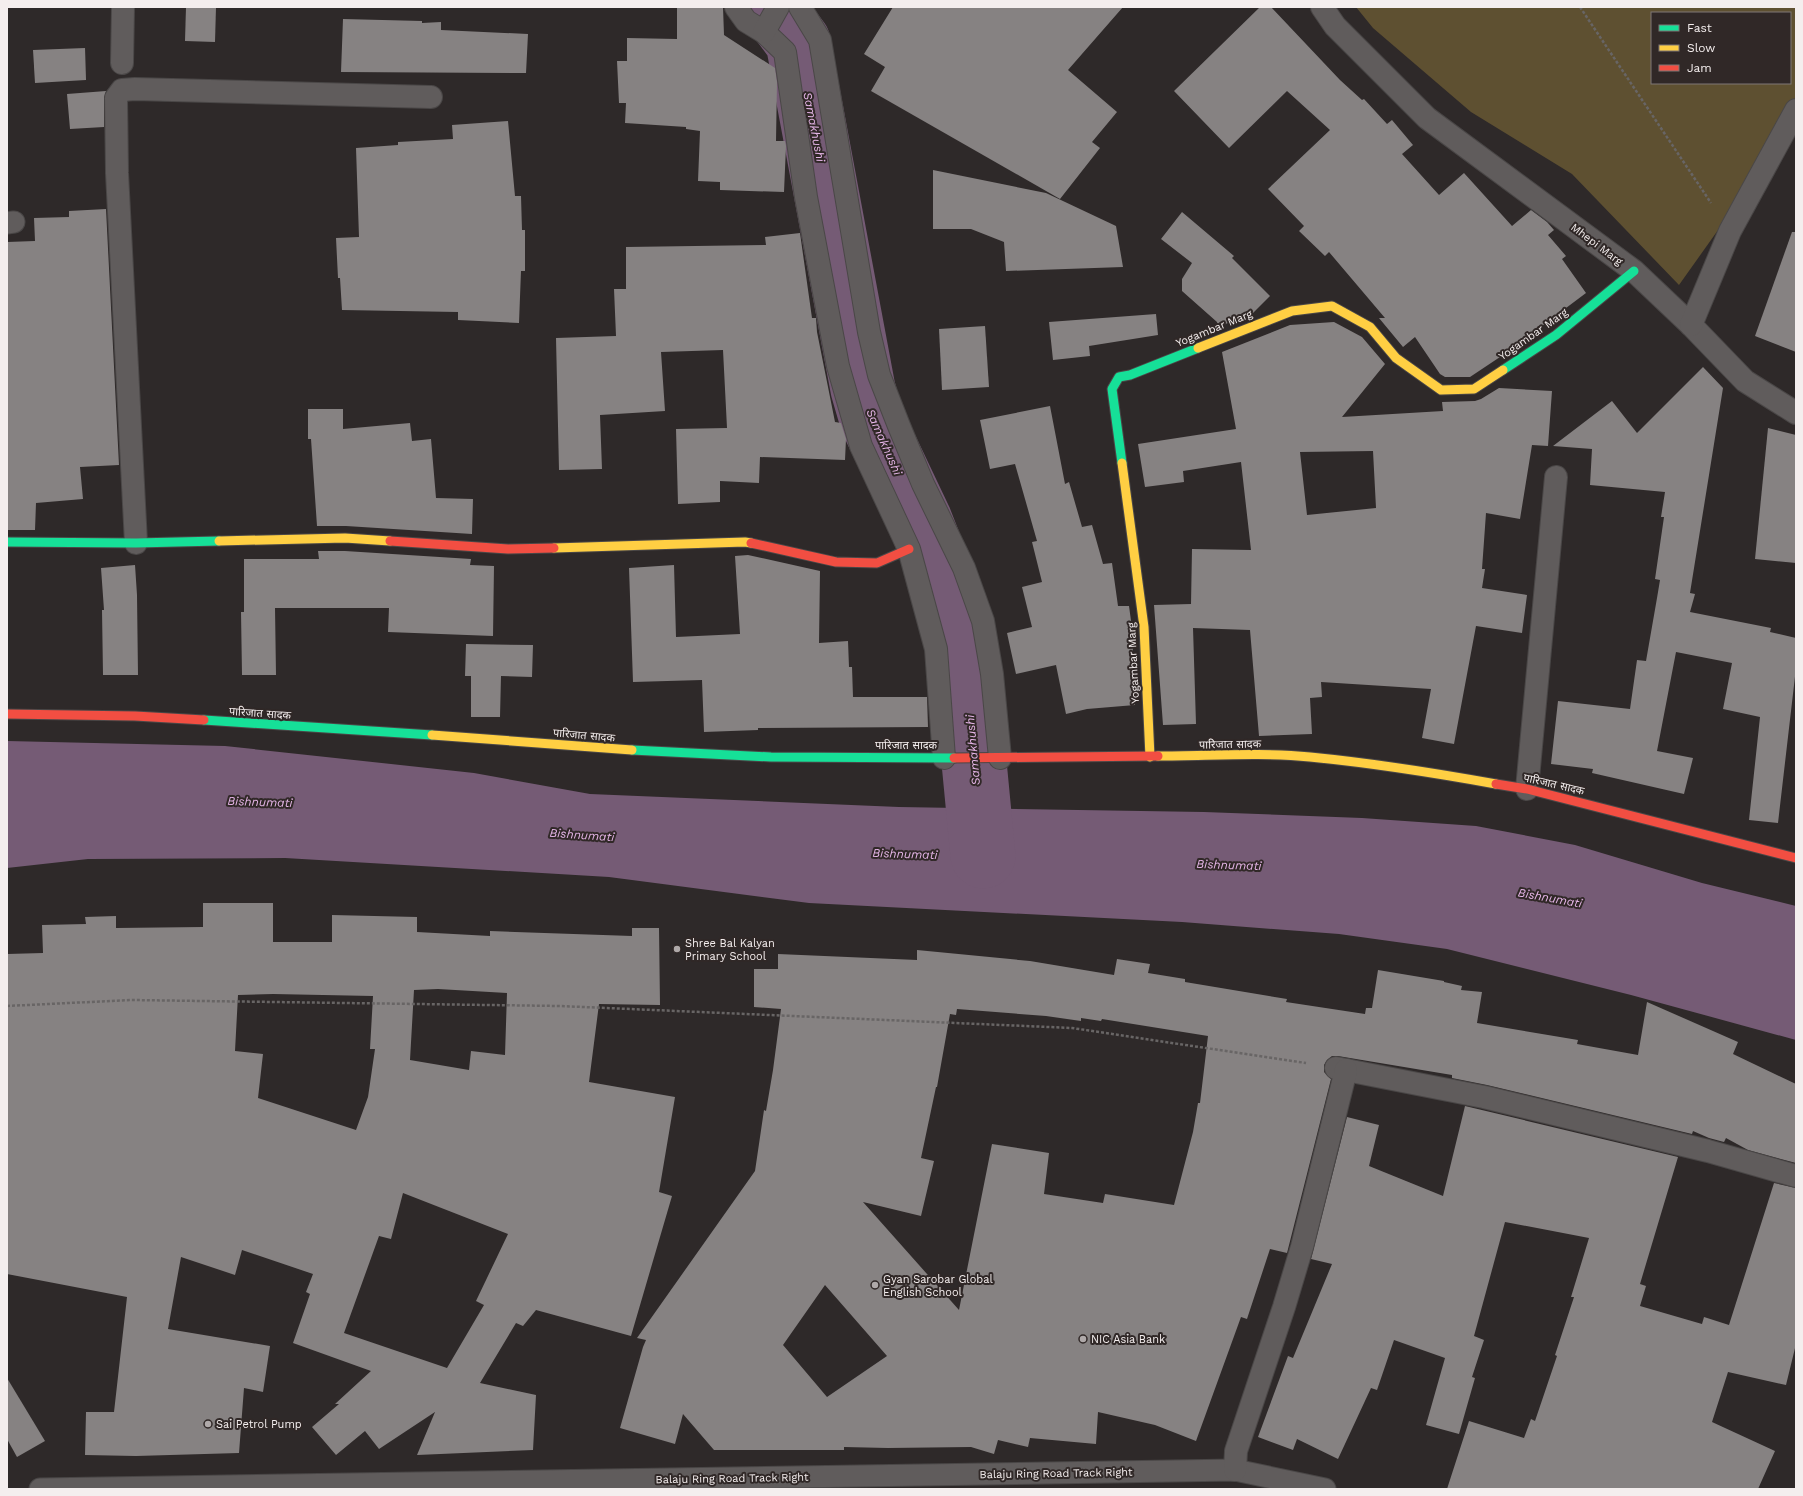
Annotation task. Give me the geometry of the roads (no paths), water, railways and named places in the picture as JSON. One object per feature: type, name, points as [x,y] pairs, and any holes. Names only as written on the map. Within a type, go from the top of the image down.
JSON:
[{"type":"street","points":[[122,63],[123,7]]},
{"type":"street","points":[[736,7],[746,21],[770,21],[785,52],[806,197],[838,366],[861,446],[909,549],[936,648],[946,758]]},
{"type":"street","points":[[800,7],[820,40],[869,332],[879,376],[923,484],[964,568],[983,621],[989,647],[995,758]]},
{"type":"street","name":"Mhepi Marg","points":[[1322,7],[1335,26],[1427,118],[1634,271],[1691,325],[1745,381],[1796,413]]},
{"type":"street","points":[[136,543],[117,173],[116,98],[122,90],[135,89],[432,97]]},
{"type":"street","points":[[1691,325],[1730,230],[1796,110]]},
{"type":"street","name":"Yogambar Marg","points":[[1150,757],[1144,627],[1112,389],[1119,377],[1130,375],[1292,311],[1332,306],[1370,327],[1396,358],[1441,390],[1474,389],[1556,335],[1634,271]]},
{"type":"street","points":[[1527,789],[1556,477]]},
{"type":"street","points":[[7,542],[136,543],[345,538],[508,549],[745,542],[836,562],[877,563],[909,549]]},
{"type":"street","name":"पारिजात सादक","points":[[7,714],[135,716],[468,737],[622,750],[772,757],[995,758],[1268,755],[1310,757],[1454,776],[1527,789],[1796,858]]},
{"type":"street","points":[[1235,1470],[1236,1451],[1284,1307],[1302,1247],[1341,1069],[1484,1097],[1708,1151],[1796,1176]]},
{"type":"lane","name":"Balaju Ring Road Track Right","points":[[40,1489],[1235,1470],[1325,1489]]},
{"type":"water","name":"Bishnumati","points":[[7,741],[225,746],[474,773],[590,794],[899,807],[1204,812],[1362,818],[1476,826],[1575,845],[1702,883],[1796,906],[1796,1040],[1631,995],[1447,949],[1339,934],[1182,922],[809,903],[609,877],[285,858],[88,859],[7,868]]},
{"type":"waterway","name":"Samakhushi","points":[[772,7],[798,42],[863,389],[872,420],[920,521],[961,626],[983,856]]},
{"type":"place","name":"Shree Bal Kalyan Primary School","points":[[677,949]]},
{"type":"place","name":"Gyan Sarobar Global English School","points":[[875,1285]]},
{"type":"place","name":"NIC Asia Bank","points":[[1083,1339]]},
{"type":"place","name":"Sai Petrol Pump","points":[[208,1424]]}]
